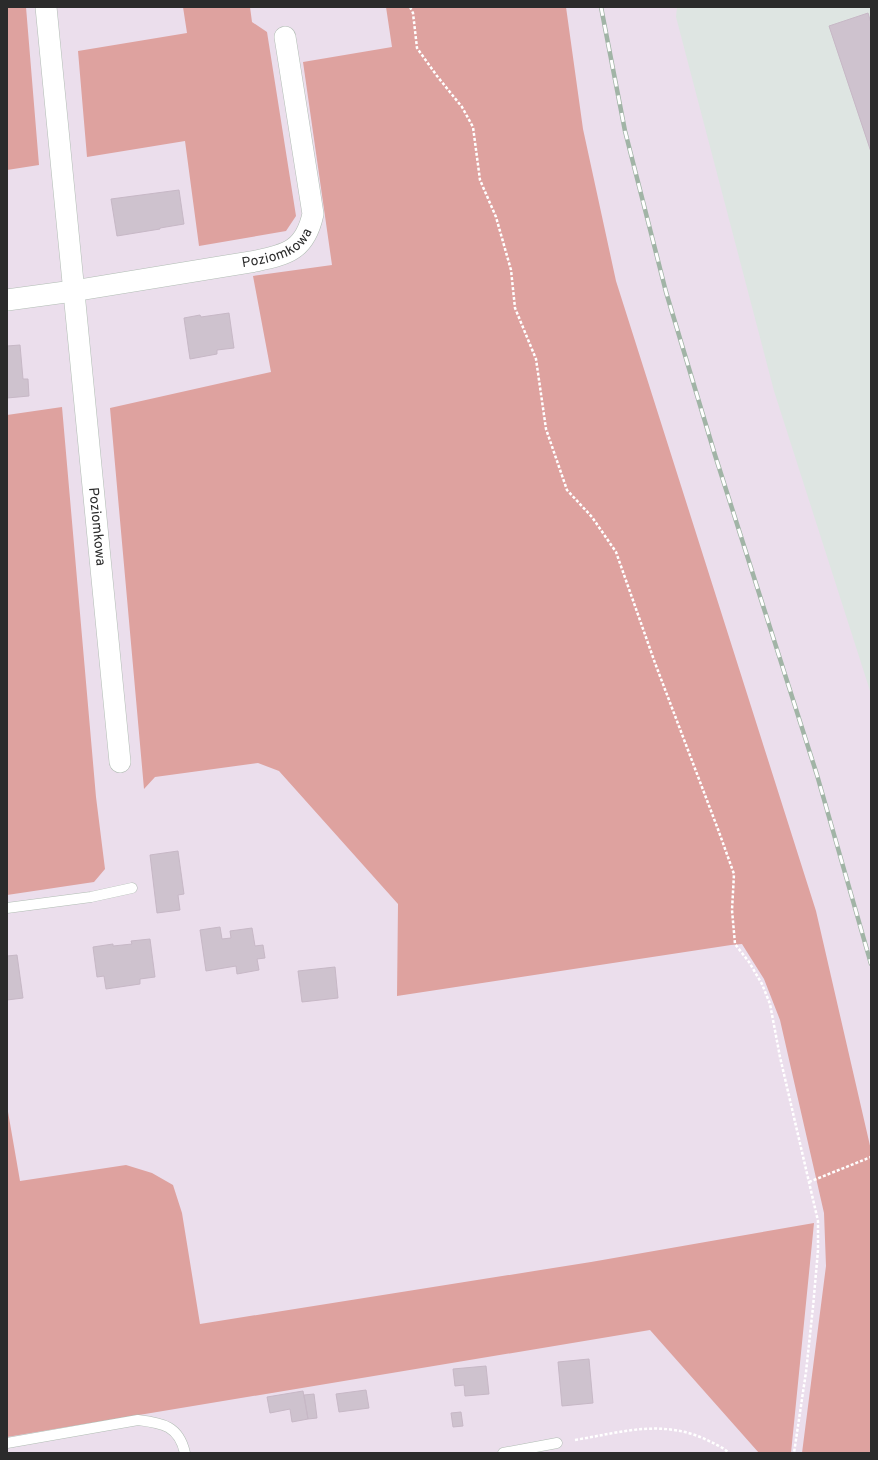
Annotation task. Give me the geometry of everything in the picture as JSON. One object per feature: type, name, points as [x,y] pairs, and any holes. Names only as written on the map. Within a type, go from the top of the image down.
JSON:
[{"type":"street","name":"Poziomkowa","points":[[46,7],[120,762]]},
{"type":"street","name":"Poziomkowa","points":[[7,300],[73,291],[256,261],[283,255],[303,240],[310,226],[313,214],[285,37]]},
{"type":"lane","points":[[7,908],[91,897],[132,888]]},
{"type":"lane","points":[[7,1443],[138,1420],[159,1422],[174,1431],[183,1444],[185,1453]]},
{"type":"lane","points":[[503,1453],[557,1443]]},
{"type":"path","points":[[410,7],[413,13],[417,48],[462,107],[473,127],[480,180],[496,217],[511,270],[515,308],[536,359],[546,429],[567,490],[592,516],[616,552],[654,663],[734,874],[732,910],[735,944],[749,962],[762,984],[770,1004],[780,1057],[818,1221],[818,1250],[806,1372],[794,1453]]},
{"type":"path","points":[[808,1182],[871,1157]]},
{"type":"path","points":[[557,1443],[646,1428],[673,1429],[702,1437],[725,1449],[729,1453]]},
{"type":"shaded area","points":[[7,7],[26,7],[39,165],[7,170]]},
{"type":"shaded area","points":[[183,7],[250,7],[252,22],[267,32],[296,216],[286,231],[199,246],[185,141],[87,157],[78,51],[187,33]]},
{"type":"shaded area","points":[[386,7],[566,7],[583,129],[616,281],[816,911],[871,1150],[871,1453],[802,1453],[826,1266],[824,1213],[780,1020],[764,979],[742,944],[397,996],[398,904],[279,771],[258,763],[155,777],[144,789],[110,408],[271,372],[253,276],[332,265],[303,62],[392,47]]},
{"type":"shaded area","points":[[677,7],[871,7],[871,694],[774,391],[676,17]]},
{"type":"shaded area","points":[[62,407],[96,797],[105,869],[94,882],[7,895],[7,415]]},
{"type":"shaded area","points":[[7,1106],[20,1181],[126,1165],[152,1173],[173,1185],[182,1213],[200,1324],[591,1262],[814,1223],[791,1453],[759,1453],[650,1330],[7,1437]]},
{"type":"building","points":[[868,13],[871,23],[871,152],[829,26]]},
{"type":"building","points":[[179,190],[184,224],[117,236],[111,199]]},
{"type":"building","points":[[229,313],[234,348],[217,350],[217,354],[190,359],[184,318],[200,315],[201,317]]},
{"type":"building","points":[[20,345],[23,379],[28,379],[29,396],[7,398],[7,346]]},
{"type":"building","points":[[178,851],[184,894],[178,895],[180,910],[157,913],[150,855]]},
{"type":"building","points":[[220,927],[222,939],[231,938],[230,931],[252,928],[255,946],[263,945],[265,958],[257,959],[259,970],[237,974],[236,966],[206,971],[200,930]]},
{"type":"building","points":[[150,939],[155,977],[140,979],[140,984],[106,989],[104,976],[97,977],[93,947],[113,944],[113,946],[132,944],[131,941]]},
{"type":"building","points":[[17,955],[23,998],[7,1000],[7,956]]},
{"type":"building","points":[[335,967],[338,998],[302,1002],[298,971]]},
{"type":"building","points":[[589,1359],[593,1403],[562,1406],[558,1362]]},
{"type":"building","points":[[486,1366],[489,1394],[465,1396],[464,1385],[455,1386],[453,1369]]},
{"type":"building","points":[[366,1390],[369,1408],[339,1412],[336,1394]]},
{"type":"building","points":[[303,1391],[308,1419],[292,1422],[290,1409],[270,1413],[267,1397]]},
{"type":"building","points":[[314,1394],[317,1418],[308,1419],[304,1395]]},
{"type":"building","points":[[461,1412],[463,1426],[453,1427],[451,1413]]},
{"type":"railway","points":[[601,7],[625,131],[666,292],[715,455],[817,775],[871,964]]}]
